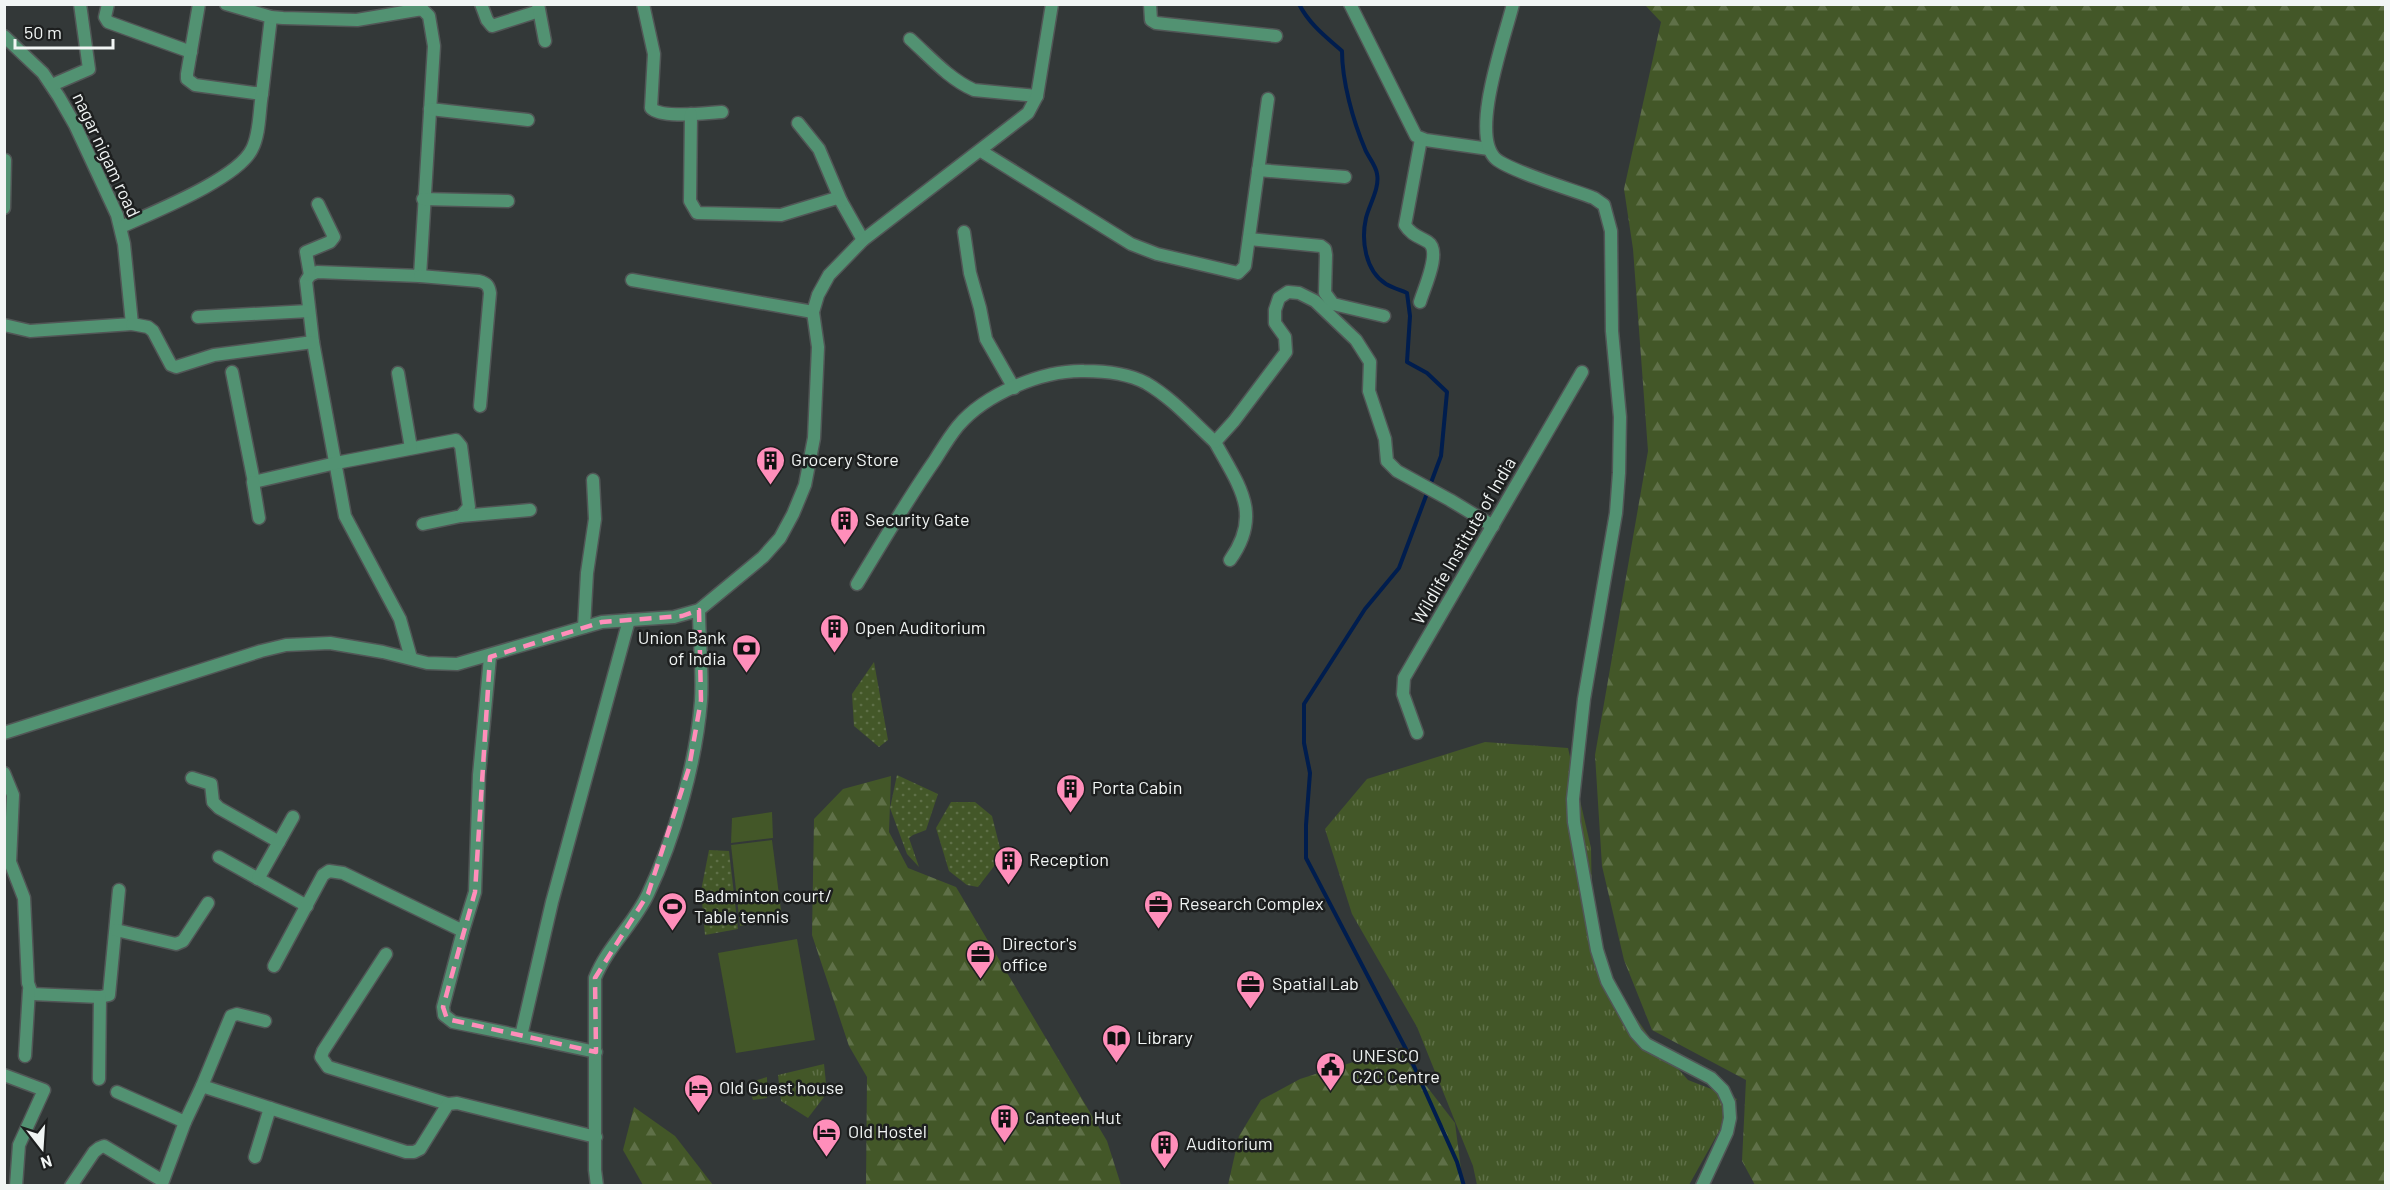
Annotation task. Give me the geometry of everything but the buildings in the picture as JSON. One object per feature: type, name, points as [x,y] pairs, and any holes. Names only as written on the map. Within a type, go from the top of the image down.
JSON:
[{"type":"street","points":[[52,85],[89,69],[80,4]]},
{"type":"street","points":[[108,4],[105,17],[108,22],[191,52]]},
{"type":"street","points":[[199,4],[187,79],[191,83],[262,94]]},
{"type":"street","points":[[226,4],[271,17],[336,20],[376,18],[422,9],[427,11],[433,31],[434,46],[420,276]]},
{"type":"street","points":[[373,4],[376,18]]},
{"type":"street","points":[[481,4],[492,26],[539,8],[545,41]]},
{"type":"street","points":[[643,4],[654,54],[651,108],[657,113],[722,112]]},
{"type":"street","points":[[4,733],[286,645],[330,643],[427,663],[448,665],[490,657],[584,627],[629,620],[682,616],[699,610],[763,557],[780,538],[805,484],[814,438],[818,347],[813,312],[818,295],[829,275],[863,240],[1028,113],[1037,96],[1052,4]]},
{"type":"street","points":[[1150,4],[1151,20],[1156,23],[1276,36]]},
{"type":"street","points":[[1350,4],[1413,132],[1421,139],[1489,149]]},
{"type":"street","points":[[1513,4],[1490,92],[1485,136],[1489,149],[1497,160],[1516,169],[1594,198],[1604,205],[1611,231],[1612,331],[1620,417],[1619,473],[1616,513],[1584,699],[1573,799],[1574,822],[1597,950],[1607,981],[1636,1033],[1646,1044],[1711,1078],[1723,1090],[1730,1103],[1727,1132],[1702,1185]]},
{"type":"street","points":[[121,227],[194,194],[244,160],[254,147],[271,17]]},
{"type":"street","name":"nagar nigam road","points":[[4,36],[43,73],[52,85],[75,125],[121,227],[132,324]]},
{"type":"street","points":[[910,39],[957,81],[967,87],[974,90],[1037,96]]},
{"type":"street","points":[[981,151],[1131,244],[1157,254],[1238,273],[1245,266],[1268,99]]},
{"type":"street","points":[[429,109],[528,120]]},
{"type":"street","points":[[691,114],[690,201],[697,213],[781,215],[832,198],[842,201]]},
{"type":"street","points":[[798,123],[819,149],[842,201],[863,240]]},
{"type":"street","points":[[1420,302],[1434,259],[1434,250],[1430,243],[1413,234],[1405,225],[1421,139]]},
{"type":"street","points":[[4,208],[5,159]]},
{"type":"street","points":[[1258,170],[1345,177]]},
{"type":"street","points":[[423,199],[508,201]]},
{"type":"street","points":[[318,204],[334,237],[330,242],[306,252],[310,275],[306,281],[313,342],[345,516],[400,619],[411,658]]},
{"type":"street","points":[[964,232],[970,273],[986,339],[1014,388]]},
{"type":"street","points":[[1248,239],[1321,246],[1325,249],[1326,255],[1325,293],[1328,299],[1333,304],[1384,316]]},
{"type":"street","points":[[310,275],[326,272],[420,276],[485,283],[490,293],[480,406]]},
{"type":"street","points":[[632,280],[813,312]]},
{"type":"street","points":[[1215,442],[1234,421],[1286,352],[1285,337],[1275,323],[1275,310],[1279,298],[1288,292],[1299,292],[1315,301],[1356,340],[1370,362],[1370,397],[1385,439],[1387,462],[1396,471],[1493,526]]},
{"type":"street","points":[[198,317],[309,311]]},
{"type":"street","points":[[4,325],[30,331],[132,324],[153,331],[171,365],[176,367],[214,355],[313,342]]},
{"type":"street","points":[[857,584],[923,477],[958,426],[985,402],[1014,388],[1047,375],[1073,371],[1105,371],[1130,376],[1145,383],[1168,398],[1215,442],[1233,474],[1246,504],[1248,518],[1245,534],[1230,560]]},
{"type":"street","points":[[232,372],[259,518]]},
{"type":"street","name":"Wildlife Institute of India","points":[[1417,732],[1403,694],[1404,678],[1582,372]]},
{"type":"street","points":[[398,373],[411,448]]},
{"type":"street","points":[[253,482],[456,440],[459,442],[470,507],[461,516]]},
{"type":"street","points":[[584,627],[587,573],[595,519],[593,480]]},
{"type":"street","points":[[423,524],[461,516],[530,510]]},
{"type":"street","points":[[597,1185],[595,1170],[595,978],[648,894],[674,826],[683,795],[701,700],[699,610]]},
{"type":"street","points":[[521,1036],[552,902],[629,620]]},
{"type":"street","points":[[490,657],[479,775],[476,892],[443,1007],[444,1015],[453,1022],[596,1052]]},
{"type":"street","points":[[4,773],[13,795],[10,862],[24,898],[29,990],[25,1056]]},
{"type":"street","points":[[192,778],[211,784],[213,802],[219,808],[279,842]]},
{"type":"street","points":[[258,879],[293,817]]},
{"type":"street","points":[[219,857],[307,906]]},
{"type":"street","points":[[274,966],[323,874],[329,871],[335,871],[463,931]]},
{"type":"street","points":[[29,990],[32,994],[39,996],[100,997],[109,995],[119,890]]},
{"type":"street","points":[[116,930],[176,944],[183,940],[208,903]]},
{"type":"street","points":[[386,954],[321,1057],[328,1067],[448,1104],[457,1103],[596,1137]]},
{"type":"street","points":[[99,1079],[100,997]]},
{"type":"street","points":[[71,1185],[94,1152],[104,1146],[167,1183],[185,1122],[231,1016],[237,1014],[265,1021]]},
{"type":"street","points":[[4,1076],[44,1090],[19,1145],[16,1185]]},
{"type":"street","points":[[202,1086],[406,1152],[420,1149],[448,1104]]},
{"type":"street","points":[[117,1092],[185,1122]]},
{"type":"street","points":[[255,1157],[270,1108]]},
{"type":"highlighted area","points":[[699,610],[701,700],[689,768],[648,894],[595,978],[596,1052],[447,1019],[443,1007],[475,892],[490,657],[602,622],[682,616]]},
{"type":"green space","points":[[1645,5],[2385,5],[2385,1185],[1755,1185],[1742,1161],[1746,1080],[1652,1030],[1624,960],[1602,866],[1595,755],[1648,451],[1633,249],[1624,189],[1661,22]]},
{"type":"green space","points":[[874,662],[888,740],[879,747],[854,726],[852,694]]},
{"type":"green space","points":[[1485,742],[1568,748],[1591,848],[1593,956],[1648,1035],[1688,1080],[1737,1099],[1689,1185],[1477,1185],[1473,1166],[1417,1027],[1352,914],[1325,829],[1367,779]]},
{"type":"green space","points":[[897,775],[938,794],[926,830],[909,838],[919,867],[907,854],[890,808]]},
{"type":"green space","points":[[891,776],[889,832],[908,868],[956,887],[1107,1141],[1121,1185],[866,1185],[867,1077],[849,1046],[812,935],[814,819],[843,789]]},
{"type":"green space","points":[[951,802],[975,802],[992,816],[1002,856],[978,887],[967,885],[949,871],[936,828]]},
{"type":"green space","points":[[772,812],[773,838],[731,843],[732,818]]},
{"type":"green space","points":[[772,840],[782,918],[740,926],[731,845]]},
{"type":"green space","points":[[709,850],[729,851],[738,929],[705,935],[701,891]]},
{"type":"green space","points":[[797,939],[815,1040],[736,1053],[718,953]]},
{"type":"green space","points":[[1397,1048],[1455,1123],[1463,1185],[1228,1185],[1239,1136],[1261,1100],[1300,1079]]},
{"type":"green space","points":[[824,1064],[827,1093],[808,1118],[781,1101],[778,1075]]},
{"type":"green space","points":[[767,1077],[767,1098],[753,1100],[747,1083]]},
{"type":"green space","points":[[634,1107],[675,1136],[713,1185],[643,1185],[623,1150]]},
{"type":"waterway","points":[[1299,4],[1313,24],[1342,51],[1346,88],[1352,114],[1376,171],[1377,185],[1367,213],[1364,236],[1369,263],[1373,271],[1386,284],[1407,293],[1410,316],[1407,362],[1427,373],[1447,392],[1441,456],[1399,568],[1365,609],[1304,704],[1304,743],[1310,773],[1306,858],[1408,1053],[1457,1162],[1464,1186]]},
{"type":"place","name":"Grocery Store","points":[[770,486]]},
{"type":"place","name":"Security Gate","points":[[844,546]]},
{"type":"place","name":"Open Auditorium","points":[[834,654]]},
{"type":"place","name":"Union Bank of India","points":[[747,674]]},
{"type":"place","name":"Porta Cabin","points":[[1071,814]]},
{"type":"place","name":"Reception","points":[[1008,886]]},
{"type":"place","name":"Research Complex","points":[[1158,930]]},
{"type":"place","name":"Badminton court/ Table tennis","points":[[673,932]]},
{"type":"place","name":"Director's office","points":[[981,980]]},
{"type":"place","name":"Spatial Lab","points":[[1251,1010]]},
{"type":"place","name":"Library","points":[[1116,1064]]},
{"type":"place","name":"UNESCO C2C Centre","points":[[1331,1092]]},
{"type":"place","name":"Old Guest house","points":[[698,1114]]},
{"type":"place","name":"Canteen Hut","points":[[1004,1144]]},
{"type":"place","name":"Old Hostel","points":[[827,1158]]},
{"type":"place","name":"Auditorium","points":[[1165,1170]]}]
